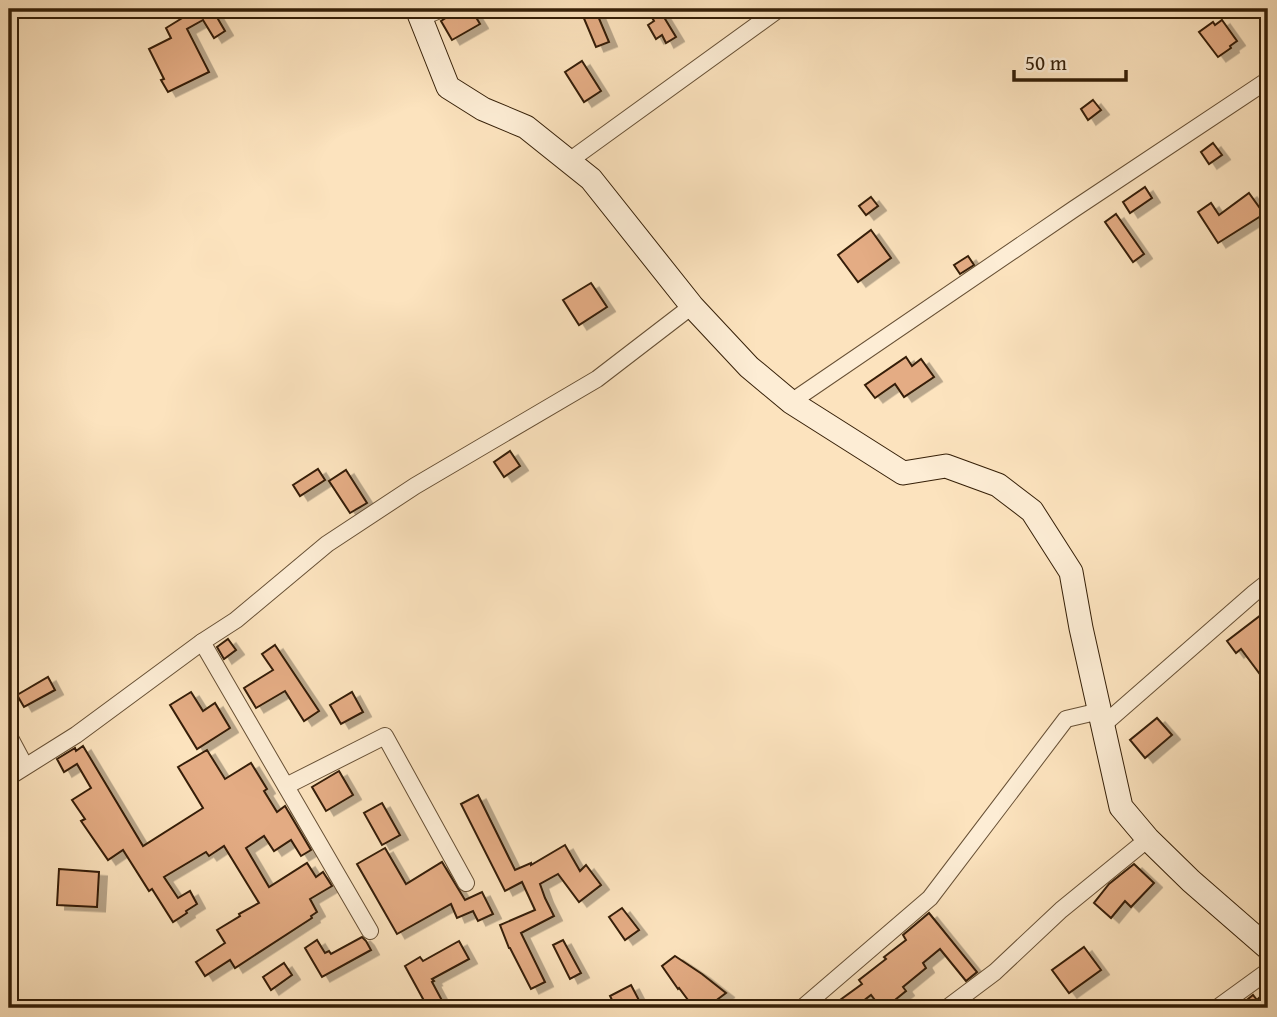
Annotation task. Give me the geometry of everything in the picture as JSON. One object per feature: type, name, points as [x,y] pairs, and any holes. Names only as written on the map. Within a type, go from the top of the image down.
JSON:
[{"type":"street","points":[[442,9],[419,14],[448,88],[483,109],[526,127],[591,179],[692,306],[749,367],[791,402],[903,473],[946,466],[998,485],[1032,511],[1071,572],[1121,807],[1148,839],[1191,881],[1268,948]]},
{"type":"street","points":[[569,161],[779,9]]},
{"type":"street","points":[[791,402],[1268,80]]},
{"type":"street","points":[[9,777],[76,735],[236,620],[327,544],[415,485],[597,379],[692,306]]},
{"type":"street","points":[[802,1008],[930,898],[1066,719],[1102,718],[1268,582]]},
{"type":"street","points":[[202,642],[370,931]]},
{"type":"street","points":[[9,736],[25,766]]},
{"type":"street","points":[[286,786],[385,736],[466,883]]},
{"type":"street","points":[[947,1008],[995,972],[1061,910],[1148,839]]},
{"type":"street","points":[[1217,1008],[1268,971]]},
{"type":"building","points":[[197,9],[224,9],[215,14],[225,31],[214,38],[203,20],[187,29],[209,72],[168,92],[149,49],[171,38],[166,28]]},
{"type":"building","points":[[460,9],[471,9],[480,24],[452,40],[441,21]]},
{"type":"building","points":[[580,9],[595,9],[609,42],[596,47]]},
{"type":"building","points":[[647,9],[659,9],[676,37],[666,43],[662,35],[656,39],[648,25],[654,21]]},
{"type":"building","points":[[1222,20],[1237,41],[1218,57],[1199,32],[1213,22],[1215,25]]},
{"type":"building","points":[[582,61],[601,91],[584,102],[565,72]]},
{"type":"building","points":[[1093,100],[1101,110],[1088,120],[1081,109]]},
{"type":"building","points":[[1213,143],[1222,155],[1209,164],[1201,152]]},
{"type":"building","points":[[1145,187],[1152,198],[1130,213],[1123,202]]},
{"type":"building","points":[[1249,193],[1264,214],[1218,243],[1198,212],[1211,203],[1219,215]]},
{"type":"building","points":[[871,197],[878,206],[866,215],[859,206]]},
{"type":"building","points":[[1116,214],[1144,254],[1133,262],[1105,222]]},
{"type":"building","points":[[871,230],[891,258],[858,282],[838,255]]},
{"type":"building","points":[[968,256],[974,265],[960,274],[954,265]]},
{"type":"building","points":[[591,283],[607,307],[579,325],[563,300]]},
{"type":"building","points":[[906,357],[912,366],[921,359],[934,377],[904,397],[895,384],[875,398],[865,385]]},
{"type":"building","points":[[510,451],[520,466],[504,477],[494,462]]},
{"type":"building","points":[[318,469],[325,480],[300,496],[293,485]]},
{"type":"building","points":[[346,470],[367,503],[350,513],[329,481]]},
{"type":"building","points":[[1261,615],[1268,624],[1268,685],[1241,649],[1236,653],[1227,641]]},
{"type":"building","points":[[228,639],[236,650],[224,659],[217,647]]},
{"type":"building","points":[[275,645],[319,711],[304,721],[285,691],[256,708],[244,688],[273,670],[262,654]]},
{"type":"building","points":[[48,677],[55,690],[24,707],[17,695]]},
{"type":"building","points":[[191,692],[203,711],[215,703],[230,728],[197,749],[170,705]]},
{"type":"building","points":[[352,692],[363,712],[341,724],[330,705]]},
{"type":"building","points":[[1157,718],[1172,735],[1145,758],[1130,740]]},
{"type":"building","points":[[83,746],[143,846],[203,808],[178,767],[207,750],[225,779],[251,763],[277,812],[285,806],[311,850],[301,856],[291,840],[274,851],[264,836],[246,848],[269,887],[307,863],[316,877],[323,872],[332,886],[310,899],[317,912],[312,918],[235,968],[230,960],[205,976],[196,962],[225,943],[217,930],[259,903],[224,846],[209,856],[206,852],[164,877],[178,898],[190,891],[197,904],[173,922],[123,850],[108,860],[81,821],[85,819],[72,800],[91,788],[77,764],[64,772],[57,759]]},
{"type":"building","points":[[339,771],[353,795],[326,811],[312,787]]},
{"type":"building","points":[[478,795],[515,870],[531,865],[565,845],[580,871],[586,865],[601,885],[579,902],[558,874],[540,884],[554,916],[521,933],[545,982],[531,989],[500,925],[535,910],[522,882],[505,891],[461,804]]},
{"type":"building","points":[[382,803],[400,835],[382,845],[364,813]]},
{"type":"building","points":[[385,848],[406,884],[442,862],[465,900],[482,892],[493,914],[478,921],[473,911],[457,918],[451,904],[397,934],[357,864]]},
{"type":"building","points":[[1134,864],[1154,883],[1131,907],[1125,901],[1111,918],[1094,903],[1109,884]]},
{"type":"building","points":[[59,869],[99,872],[97,907],[57,905]]},
{"type":"building","points":[[622,908],[639,930],[625,940],[609,917]]},
{"type":"building","points":[[929,913],[977,972],[966,981],[940,949],[923,963],[926,968],[903,987],[906,991],[885,1008],[881,1008],[871,995],[854,1008],[829,1008],[862,984],[859,980],[906,940],[903,935]]},
{"type":"building","points":[[362,937],[371,950],[322,977],[305,948],[317,940],[325,953],[329,951],[331,954]]},
{"type":"building","points":[[563,940],[581,973],[570,979],[553,945]]},
{"type":"building","points":[[459,941],[469,959],[432,979],[446,1008],[428,1008],[405,966],[420,957],[423,961]]},
{"type":"building","points":[[1084,947],[1101,970],[1069,993],[1052,970]]},
{"type":"building","points":[[675,956],[726,993],[706,1008],[694,1008],[662,966]]},
{"type":"building","points":[[284,963],[292,975],[271,990],[263,977]]},
{"type":"building","points":[[631,985],[643,1008],[616,1008],[610,996]]},
{"type":"building","points":[[1268,989],[1268,1008],[1237,1008],[1253,995],[1257,1000]]}]
